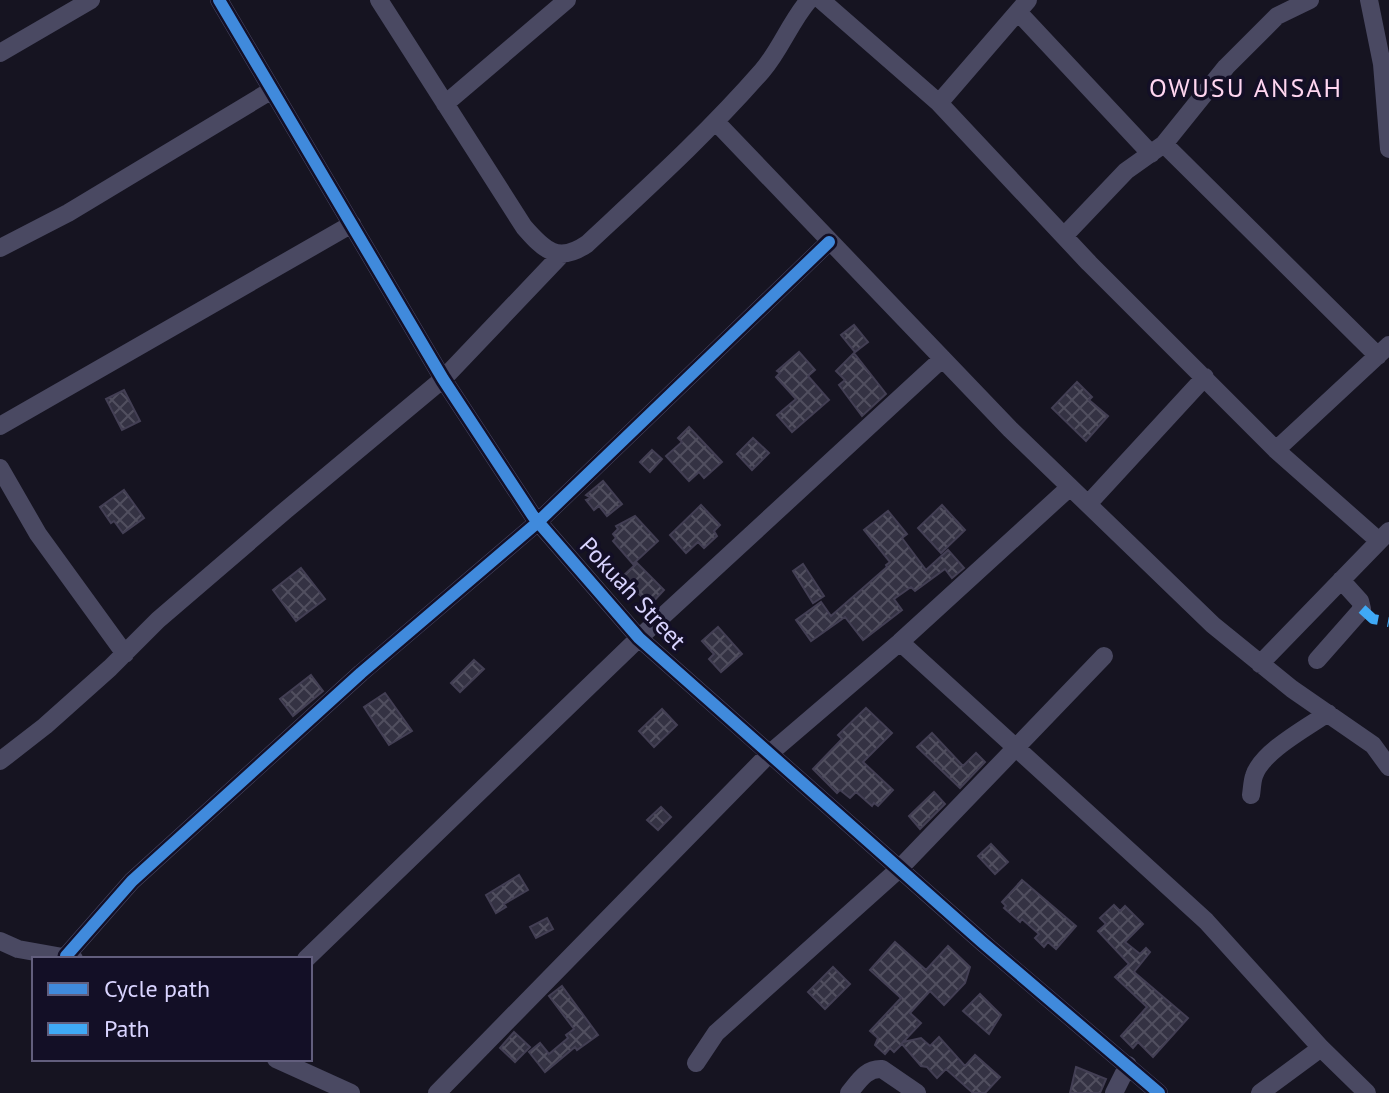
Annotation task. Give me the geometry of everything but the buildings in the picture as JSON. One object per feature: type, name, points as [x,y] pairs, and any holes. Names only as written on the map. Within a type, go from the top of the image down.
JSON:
[{"type":"street","points":[[0,53],[91,0]]},
{"type":"street","points":[[379,0],[524,227],[541,247],[561,255],[574,253],[587,244],[716,122],[764,69],[783,42],[795,16],[809,0]]},
{"type":"street","points":[[445,104],[567,0]]},
{"type":"street","points":[[821,0],[939,103],[1089,263],[1276,450],[1384,536],[1260,664]]},
{"type":"street","points":[[1065,235],[1126,171],[1158,149],[1226,67],[1277,16],[1310,0]]},
{"type":"street","points":[[1369,0],[1382,64],[1389,149]]},
{"type":"street","name":"Pokuah Street","points":[[224,2],[272,90],[443,379],[538,522],[639,638],[899,869],[1159,1093]]},
{"type":"street","points":[[939,103],[1023,6],[1158,149],[1383,350],[1276,450]]},
{"type":"street","points":[[0,248],[68,213],[272,90]]},
{"type":"street","points":[[716,122],[942,359],[1213,625],[1260,664],[1373,745],[1389,767]]},
{"type":"street","points":[[0,426],[352,224]]},
{"type":"street","points":[[0,941],[18,949],[70,957],[132,881],[361,673],[538,522],[829,242]]},
{"type":"street","points":[[0,761],[45,726],[158,620],[443,379],[561,255]]},
{"type":"street","points":[[308,957],[639,638],[942,359]]},
{"type":"street","points":[[1088,504],[1205,377]]},
{"type":"street","points":[[0,468],[38,534],[125,654]]},
{"type":"street","points":[[437,1093],[769,754],[900,642],[1070,487]]},
{"type":"street","points":[[1317,660],[1362,609],[1360,601],[1341,580]]},
{"type":"street","points":[[900,642],[1206,921],[1321,1048],[1367,1093]]},
{"type":"street","points":[[696,1063],[716,1033],[899,869],[1104,656]]},
{"type":"street","points":[[1251,795],[1259,766],[1328,713]]},
{"type":"street","points":[[1260,1093],[1321,1048]]},
{"type":"street","points":[[280,1061],[339,1090]]},
{"type":"street","points":[[1114,1093],[1128,1065]]},
{"type":"street","points":[[849,1093],[869,1071],[876,1069],[882,1069],[917,1093]]},
{"type":"marked path","points":[[1362,609],[1373,619],[1389,622]]},
{"type":"cycle path","points":[[219,0],[443,379],[533,516],[639,638],[982,942],[1159,1093]]},
{"type":"cycle path","points":[[66,956],[132,881],[361,673],[538,522],[829,242]]},
{"type":"district","name":"OWUSU ANSAH","points":[[1246,87]]}]
